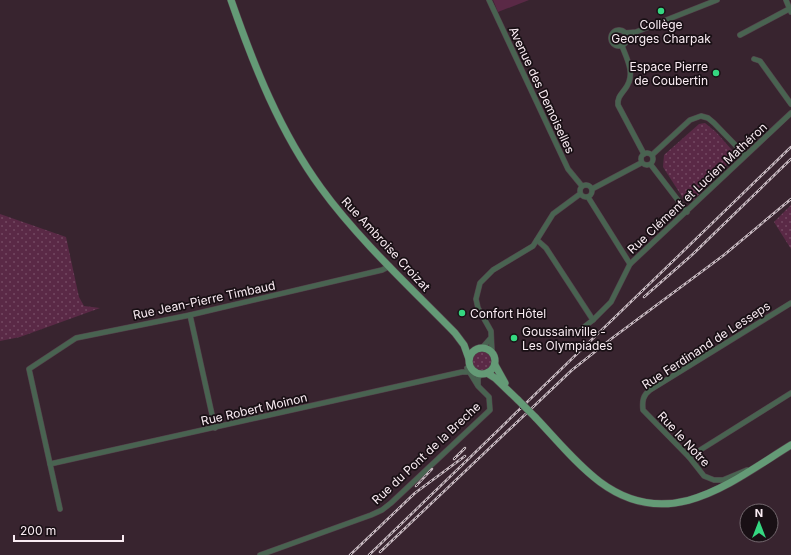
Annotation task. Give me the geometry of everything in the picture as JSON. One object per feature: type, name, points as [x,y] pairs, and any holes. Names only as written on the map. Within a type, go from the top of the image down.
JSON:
[{"type":"main road","name":"Rue Ambroise Croizat","points":[[231,0],[267,94],[306,166],[338,210],[455,333]]},
{"type":"main road","points":[[455,333],[470,345],[492,352],[495,358],[495,365],[492,370],[474,369]]},
{"type":"main road","points":[[455,333],[464,345],[474,369],[495,378],[516,397],[598,481],[618,493],[640,501],[668,504],[695,500],[713,493],[791,445]]},
{"type":"main road","points":[[474,369],[472,353],[480,348]]},
{"type":"main road","points":[[495,365],[516,397]]},
{"type":"street","name":"Avenue des Demoiselles","points":[[489,0],[568,169],[582,186]]},
{"type":"street","points":[[625,33],[627,41],[622,46],[612,44],[611,37],[616,31],[621,30],[625,33],[636,32],[717,0]]},
{"type":"street","points":[[740,35],[790,10],[786,0]]},
{"type":"street","points":[[622,46],[630,68],[630,75],[627,86],[618,98],[618,105],[644,154]]},
{"type":"street","points":[[754,59],[760,61],[791,104]]},
{"type":"street","name":"Rue Clément et Lucien Mathéron","points":[[575,334],[593,320],[611,302],[630,264],[791,113]]},
{"type":"street","points":[[652,155],[690,120],[701,116],[708,118],[746,155]]},
{"type":"street","points":[[641,163],[640,159],[644,154],[648,153],[652,155]]},
{"type":"street","points":[[651,165],[653,162],[652,155]]},
{"type":"street","points":[[641,163],[647,166],[651,165]]},
{"type":"street","points":[[588,197],[591,194],[592,189],[641,163]]},
{"type":"street","points":[[651,165],[687,212]]},
{"type":"street","points":[[580,194],[579,190],[582,186],[589,186],[592,189]]},
{"type":"street","points":[[580,194],[588,197],[630,264]]},
{"type":"street","points":[[492,352],[490,331],[478,308],[476,299],[480,283],[486,276],[533,246],[553,214],[580,194]]},
{"type":"street","points":[[537,240],[546,248],[593,320]]},
{"type":"street","name":"Rue Jean-Pierre Timbaud","points":[[50,464],[29,369],[76,338],[190,314],[382,270],[390,266]]},
{"type":"street","name":"Rue Ferdinand de Lesseps","points":[[643,410],[645,394],[650,390],[791,303]]},
{"type":"street","points":[[190,314],[215,428]]},
{"type":"street","points":[[480,348],[490,339]]},
{"type":"street","name":"Rue Robert Moinon","points":[[50,464],[474,369]]},
{"type":"street","name":"Rue du Pont de la Breche","points":[[474,369],[478,378],[478,386]]},
{"type":"street","name":"Rue du Pont de la Breche","points":[[260,555],[371,515],[387,506],[490,410],[489,397],[478,386],[474,369]]},
{"type":"street","points":[[689,457],[791,393]]},
{"type":"street","name":"Rue le Notre","points":[[643,410],[689,457],[704,476],[714,480],[723,480],[758,466]]},
{"type":"street","points":[[50,464],[60,509]]},
{"type":"shaded area","points":[[493,0],[529,0],[498,12]]},
{"type":"shaded area","points":[[705,123],[716,132],[732,150],[731,160],[694,200],[683,198],[663,167],[664,155],[699,124]]},
{"type":"shaded area","points":[[791,205],[791,249],[774,222]]},
{"type":"shaded area","points":[[0,214],[66,237],[79,297],[84,306],[100,308],[20,337],[0,341]]},
{"type":"shaded area","points":[[482,350],[490,353],[493,361],[490,369],[482,372],[474,369],[471,361],[474,353]]},
{"type":"railway","points":[[369,555],[791,147]]},
{"type":"railway","points":[[644,297],[693,254],[791,159]]},
{"type":"railway","points":[[380,552],[572,370],[724,255],[791,199]]},
{"type":"railway","points":[[454,459],[465,448]]},
{"type":"railway","points":[[350,555],[415,493],[465,456]]},
{"type":"railway","points":[[416,486],[432,469]]},
{"type":"place","name":"Collège Georges Charpak","points":[[661,11]]},
{"type":"place","name":"Espace Pierre de Coubertin","points":[[716,73]]},
{"type":"place","name":"Confort Hôtel","points":[[462,313]]},
{"type":"place","name":"Goussainville - Les Olympiades","points":[[514,338]]}]
